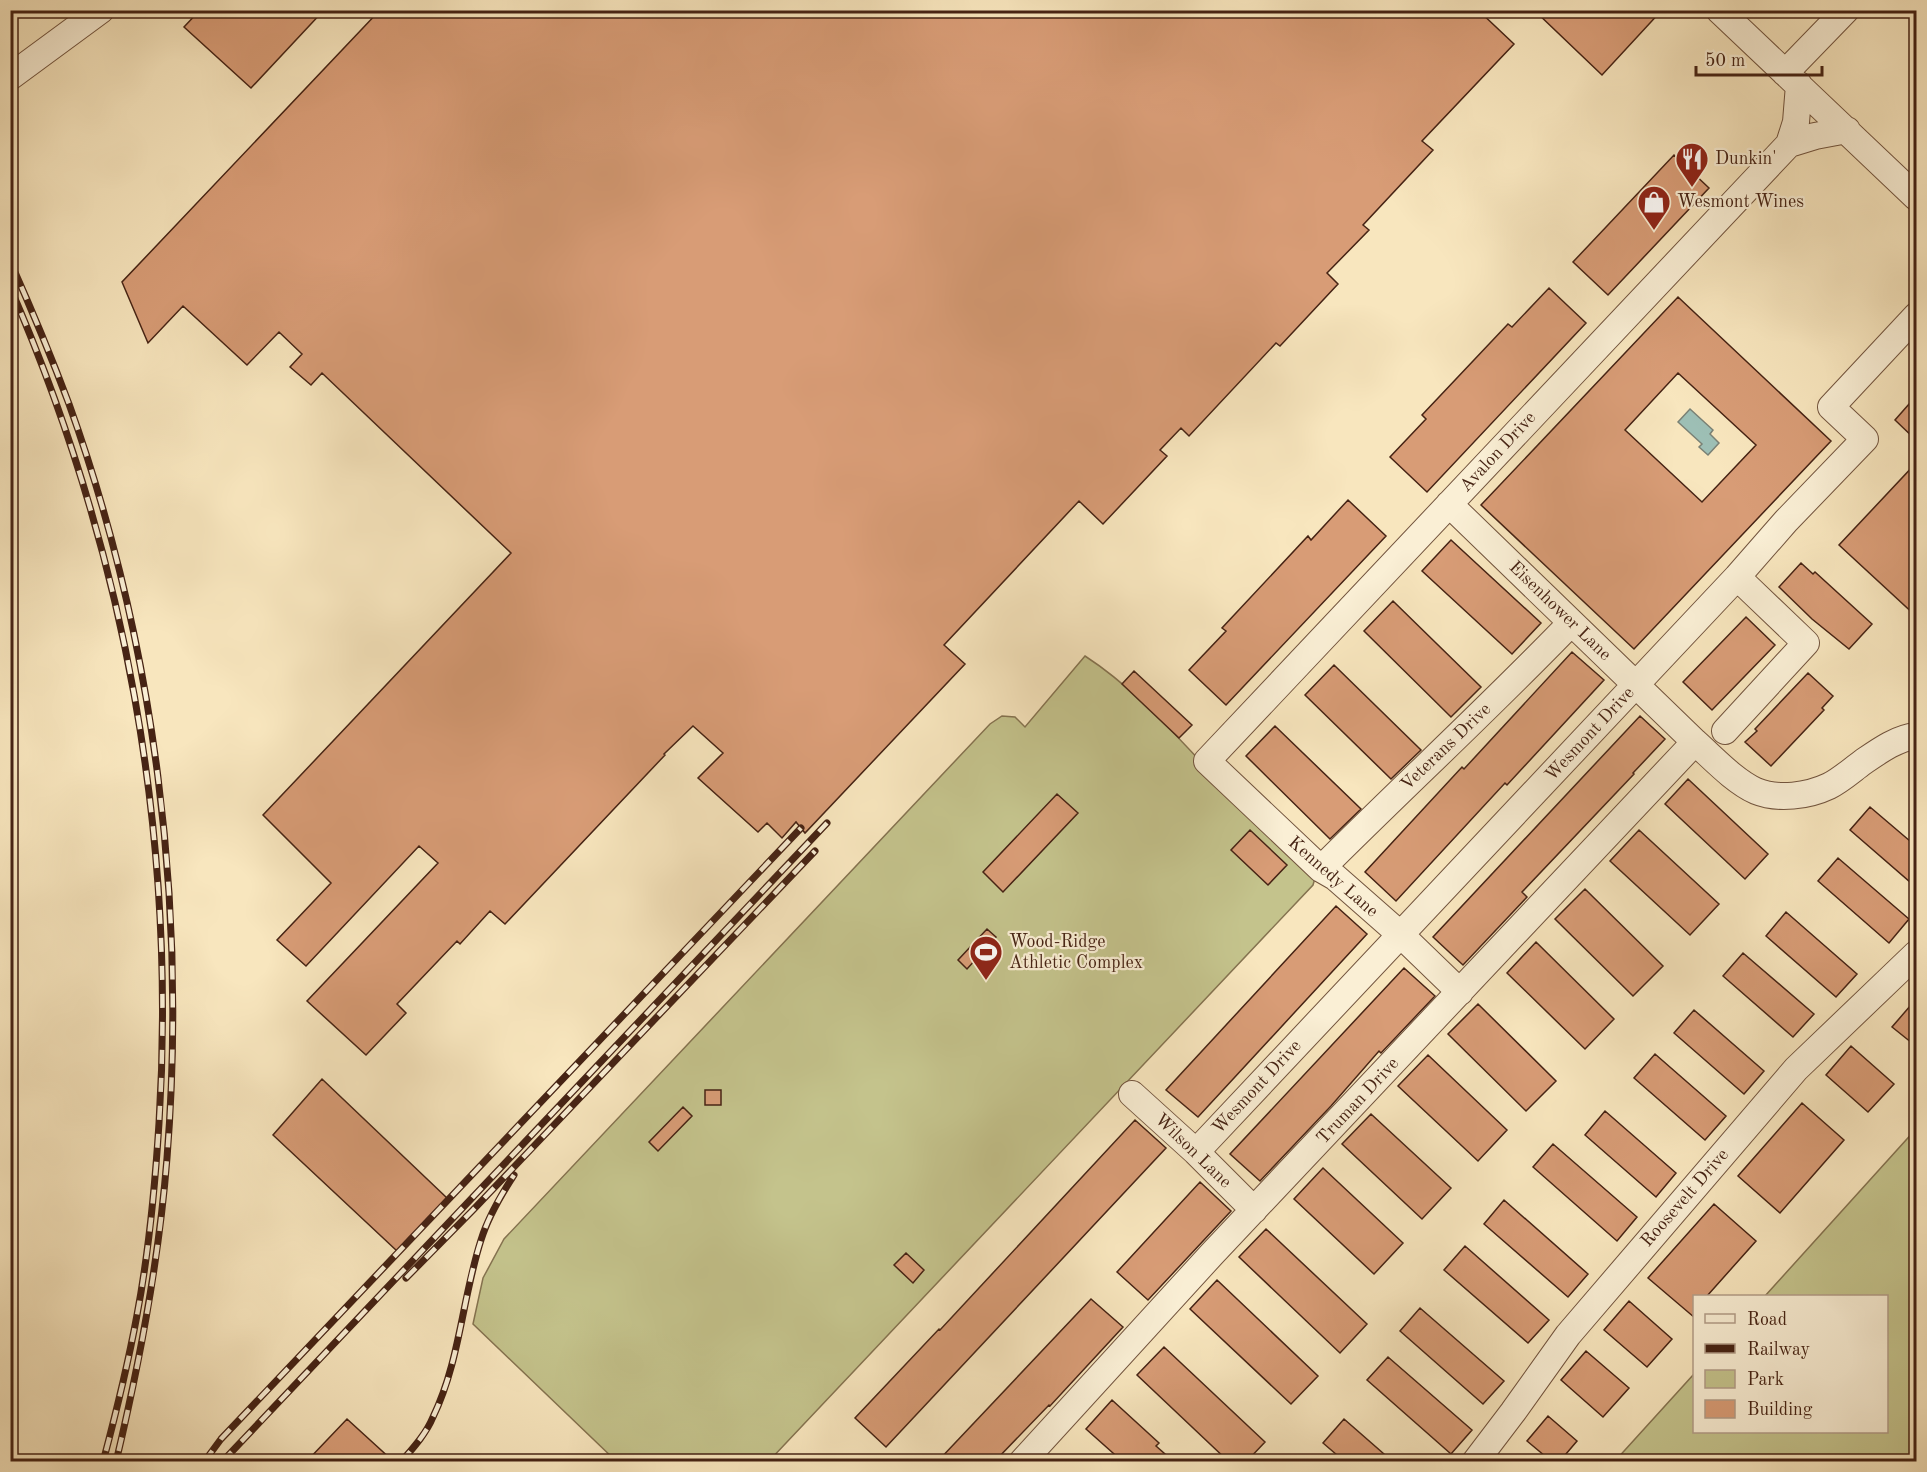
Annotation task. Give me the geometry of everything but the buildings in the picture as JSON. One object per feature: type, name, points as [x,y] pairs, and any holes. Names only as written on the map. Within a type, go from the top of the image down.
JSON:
[{"type":"street","points":[[10,77],[101,10]]},
{"type":"street","points":[[1719,10],[1917,197]]},
{"type":"street","points":[[1792,79],[1846,10]]},
{"type":"street","name":"Avalon Drive","points":[[1207,761],[1789,144],[1796,122],[1792,79]]},
{"type":"street","points":[[1789,144],[1847,130]]},
{"type":"street","name":"Wesmont Drive","points":[[1196,1152],[1865,439],[1831,407],[1917,316]]},
{"type":"street","name":"Eisenhower Lane","points":[[1449,504],[1695,742],[1730,772],[1757,791],[1791,796],[1829,786],[1884,747],[1917,736]]},
{"type":"street","points":[[1725,731],[1806,643],[1737,577]]},
{"type":"street","name":"Veterans Drive","points":[[1321,869],[1511,685],[1571,623]]},
{"type":"street","name":"Truman Drive","points":[[1022,1461],[1254,1210],[1695,742]]},
{"type":"street","name":"Kennedy Lane","points":[[1207,761],[1321,869],[1335,877],[1401,935],[1460,992]]},
{"type":"street","name":"Roosevelt Drive","points":[[1475,1461],[1568,1335],[1788,1078],[1917,954]]},
{"type":"street","name":"Wilson Lane","points":[[1132,1094],[1196,1152],[1254,1210]]},
{"type":"green space","name":"Wood-Ridge Athletic Complex","points":[[1085,656],[1122,683],[1155,714],[1315,878],[1313,885],[769,1461],[616,1461],[473,1324],[483,1278],[504,1239],[990,724],[1002,716],[1015,717],[1025,727]]},
{"type":"green space","points":[[1916,1129],[1916,1461],[1615,1461],[1693,1375],[1693,1433],[1888,1433],[1888,1295],[1766,1295]]},
{"type":"water","points":[[1690,409],[1713,430],[1710,434],[1719,443],[1708,455],[1699,447],[1702,444],[1678,422]]},
{"type":"railway","points":[[10,261],[69,404],[99,495],[123,587],[143,681],[158,775],[167,871],[172,967],[172,1062],[167,1158],[148,1310],[116,1462]]},
{"type":"railway","points":[[10,287],[50,387],[84,488],[112,592],[134,696],[150,802],[159,908],[162,1015],[156,1171],[145,1267],[133,1333],[103,1462]]},
{"type":"railway","points":[[222,1462],[827,823]]},
{"type":"railway","points":[[204,1462],[221,1439],[801,828]]},
{"type":"railway","points":[[406,1278],[815,851]]},
{"type":"railway","points":[[401,1462],[427,1429],[442,1396],[455,1352],[481,1240],[495,1206],[514,1175]]},
{"type":"place","name":"Dunkin'","points":[[1692,188]]},
{"type":"place","name":"Wesmont Wines","points":[[1654,231]]},
{"type":"place","name":"Wood-Ridge Athletic Complex","points":[[986,981]]}]
